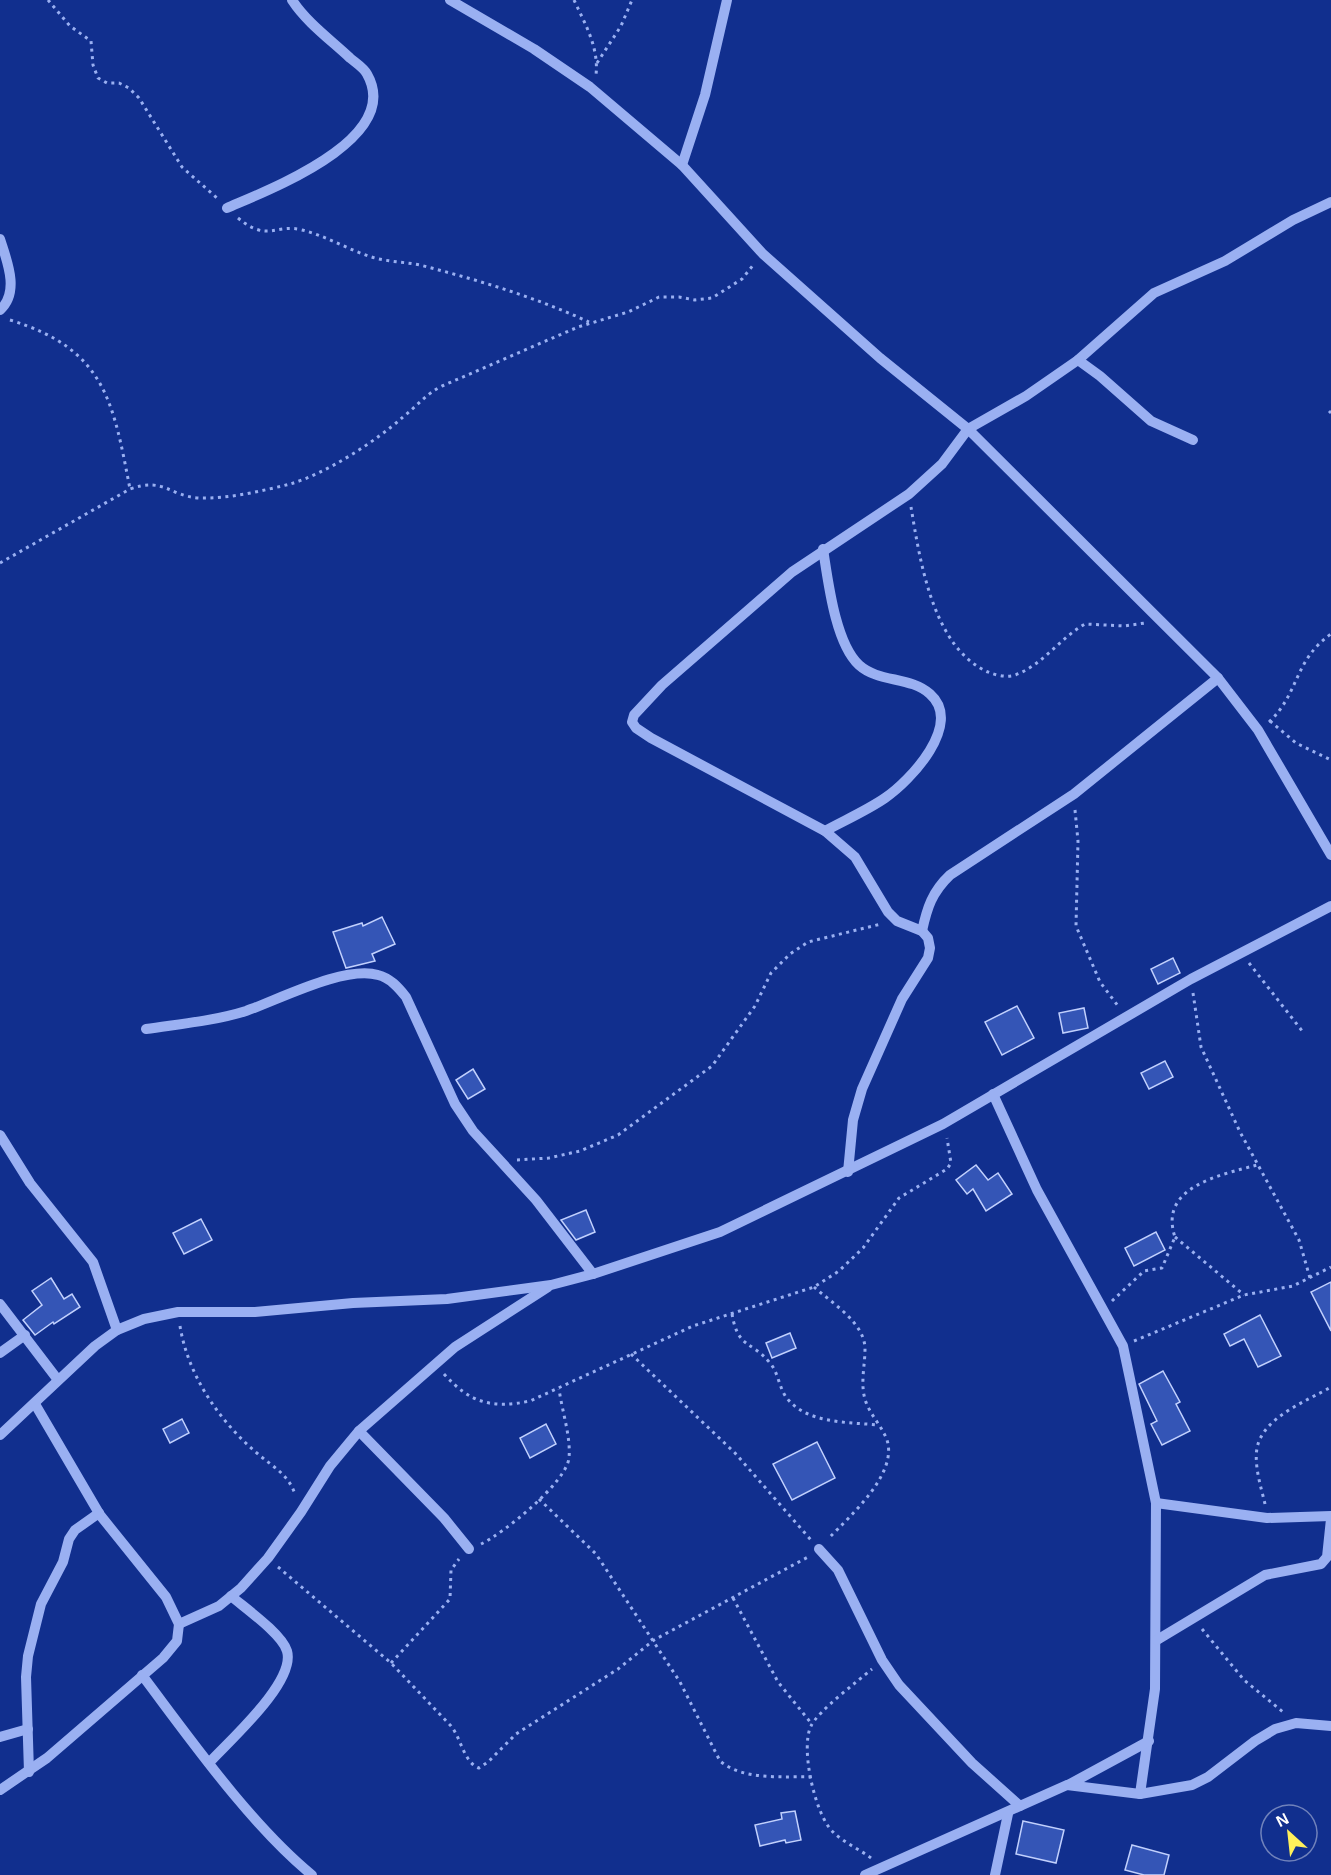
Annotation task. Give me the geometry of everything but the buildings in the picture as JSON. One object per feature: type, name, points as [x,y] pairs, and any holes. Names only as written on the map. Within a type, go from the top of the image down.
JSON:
[{"type":"street","points":[[227,208],[270,189],[344,148],[358,133],[369,113],[372,90],[367,73],[317,28],[292,0]]},
{"type":"street","points":[[450,0],[534,49],[590,87],[682,165],[763,254],[827,308],[880,358],[968,429],[1218,678],[1258,730],[1331,855]]},
{"type":"street","points":[[682,165],[705,95],[727,0]]},
{"type":"street","points":[[848,1172],[853,1120],[862,1089],[902,999],[928,958],[930,948],[928,938],[922,931],[897,921],[888,912],[855,857],[825,831],[651,738],[636,728],[632,722],[634,716],[662,686],[792,572],[823,549],[909,494],[942,464],[968,429],[1026,396],[1078,360],[1154,293],[1225,261],[1293,220],[1331,202]]},
{"type":"street","points":[[0,239],[12,285],[7,304],[0,310]]},
{"type":"street","points":[[1078,360],[1100,376],[1151,421],[1193,440]]},
{"type":"street","points":[[823,549],[830,591],[849,653],[859,665],[870,672],[918,684],[933,696],[940,712],[940,730],[928,753],[902,783],[885,798],[825,831]]},
{"type":"street","points":[[922,931],[927,906],[935,890],[950,875],[1074,794],[1218,678]]},
{"type":"street","points":[[0,1435],[5,1425],[35,1404],[95,1346],[117,1330],[144,1319],[178,1312],[255,1312],[353,1303],[447,1299],[551,1285],[593,1274],[720,1232],[943,1124],[1191,979],[1331,906]]},
{"type":"street","points":[[146,1029],[199,1022],[245,1011],[353,974],[377,974],[394,983],[406,997],[455,1104],[474,1131],[536,1200],[593,1274]]},
{"type":"street","points":[[993,1094],[1037,1190],[1123,1346],[1156,1503],[1155,1689],[1140,1794]]},
{"type":"street","points":[[0,1135],[30,1183],[93,1262],[117,1330]]},
{"type":"street","points":[[179,1624],[202,1616],[231,1596],[268,1558],[330,1466],[359,1431],[477,1330],[551,1285]]},
{"type":"street","points":[[0,1304],[58,1380]]},
{"type":"street","points":[[0,1353],[25,1335]]},
{"type":"street","points":[[0,1790],[28,1772],[163,1658],[177,1641],[179,1624],[166,1597],[99,1513],[35,1404]]},
{"type":"street","points":[[359,1431],[444,1518],[469,1549]]},
{"type":"street","points":[[1156,1503],[1267,1518],[1331,1518],[1328,1557],[1321,1564],[1265,1575],[1157,1640]]},
{"type":"street","points":[[28,1772],[28,1656],[41,1604],[63,1562],[69,1539],[75,1530],[99,1513]]},
{"type":"street","points":[[819,1549],[838,1570],[882,1660],[899,1685],[972,1763],[1020,1806]]},
{"type":"street","points":[[209,1763],[274,1693],[288,1665],[287,1650],[278,1638],[231,1596]]},
{"type":"street","points":[[142,1675],[209,1763],[259,1821],[312,1875]]},
{"type":"street","points":[[1067,1785],[1140,1794],[1192,1785],[1208,1777],[1255,1741],[1275,1729],[1296,1723],[1330,1727]]},
{"type":"street","points":[[0,1737],[28,1729]]},
{"type":"street","points":[[865,1875],[1008,1814],[1149,1741]]},
{"type":"street","points":[[996,1875],[1008,1814]]},
{"type":"path","points":[[574,0],[591,37],[597,63]]},
{"type":"path","points":[[590,87],[597,63],[615,35],[632,0]]},
{"type":"path","points":[[0,563],[130,489],[144,484],[161,484],[189,496],[219,497],[291,484],[325,469],[364,445],[404,417],[431,391],[578,327],[628,312],[659,297],[695,300],[712,298],[742,279],[763,254]]},
{"type":"path","points":[[0,317],[52,336],[71,347],[88,363],[105,395],[119,433],[130,489]]},
{"type":"path","points":[[909,494],[922,566],[932,598],[946,632],[957,650],[973,665],[998,676],[1013,676],[1033,665],[1085,624],[1140,626],[1158,616]]},
{"type":"path","points":[[1258,730],[1280,711],[1312,648],[1331,634]]},
{"type":"path","points":[[1270,721],[1296,743],[1331,760]]},
{"type":"path","points":[[1074,794],[1078,841],[1076,926],[1100,982],[1126,1017]]},
{"type":"path","points":[[500,1161],[549,1158],[580,1151],[618,1135],[712,1065],[755,1006],[771,973],[790,954],[808,942],[897,921]]},
{"type":"path","points":[[1240,953],[1303,1032]]},
{"type":"path","points":[[1191,979],[1201,1047],[1257,1165],[1299,1240],[1311,1278]]},
{"type":"path","points":[[435,1364],[467,1394],[484,1404],[508,1406],[530,1401],[559,1389],[693,1326],[814,1287],[839,1271],[863,1248],[899,1198],[947,1169],[951,1163],[951,1149],[943,1124]]},
{"type":"path","points":[[1244,1295],[1175,1237],[1170,1221],[1174,1205],[1183,1195],[1211,1179],[1257,1165]]},
{"type":"path","points":[[1103,1311],[1144,1271],[1162,1268],[1175,1237]]},
{"type":"path","points":[[1123,1346],[1244,1295],[1293,1286],[1331,1267]]},
{"type":"path","points":[[268,1558],[391,1663],[452,1726],[459,1735],[468,1759],[473,1766],[479,1768],[516,1734],[618,1669],[654,1640],[803,1560],[819,1549],[885,1473],[889,1458],[887,1441],[864,1396],[864,1341],[859,1329],[814,1287]]},
{"type":"path","points":[[178,1312],[189,1363],[202,1388],[238,1435],[284,1474],[293,1488],[301,1512]]},
{"type":"path","points":[[732,1314],[735,1330],[741,1341],[771,1364],[786,1396],[799,1409],[821,1418],[878,1425]]},
{"type":"path","points":[[632,1354],[735,1452],[819,1549]]},
{"type":"path","points":[[1267,1518],[1257,1461],[1262,1436],[1274,1422],[1331,1387]]},
{"type":"path","points":[[391,1663],[450,1599],[451,1570],[455,1562],[469,1549],[495,1538],[513,1525],[563,1476],[569,1456],[559,1389]]},
{"type":"path","points":[[539,1498],[596,1554],[654,1640],[692,1702],[720,1761],[729,1768],[748,1774],[812,1777]]},
{"type":"path","points":[[733,1598],[778,1682],[812,1723]]},
{"type":"path","points":[[1194,1618],[1244,1680],[1296,1723]]},
{"type":"path","points":[[882,1660],[812,1723],[807,1737],[820,1815],[832,1832],[884,1867]]}]
